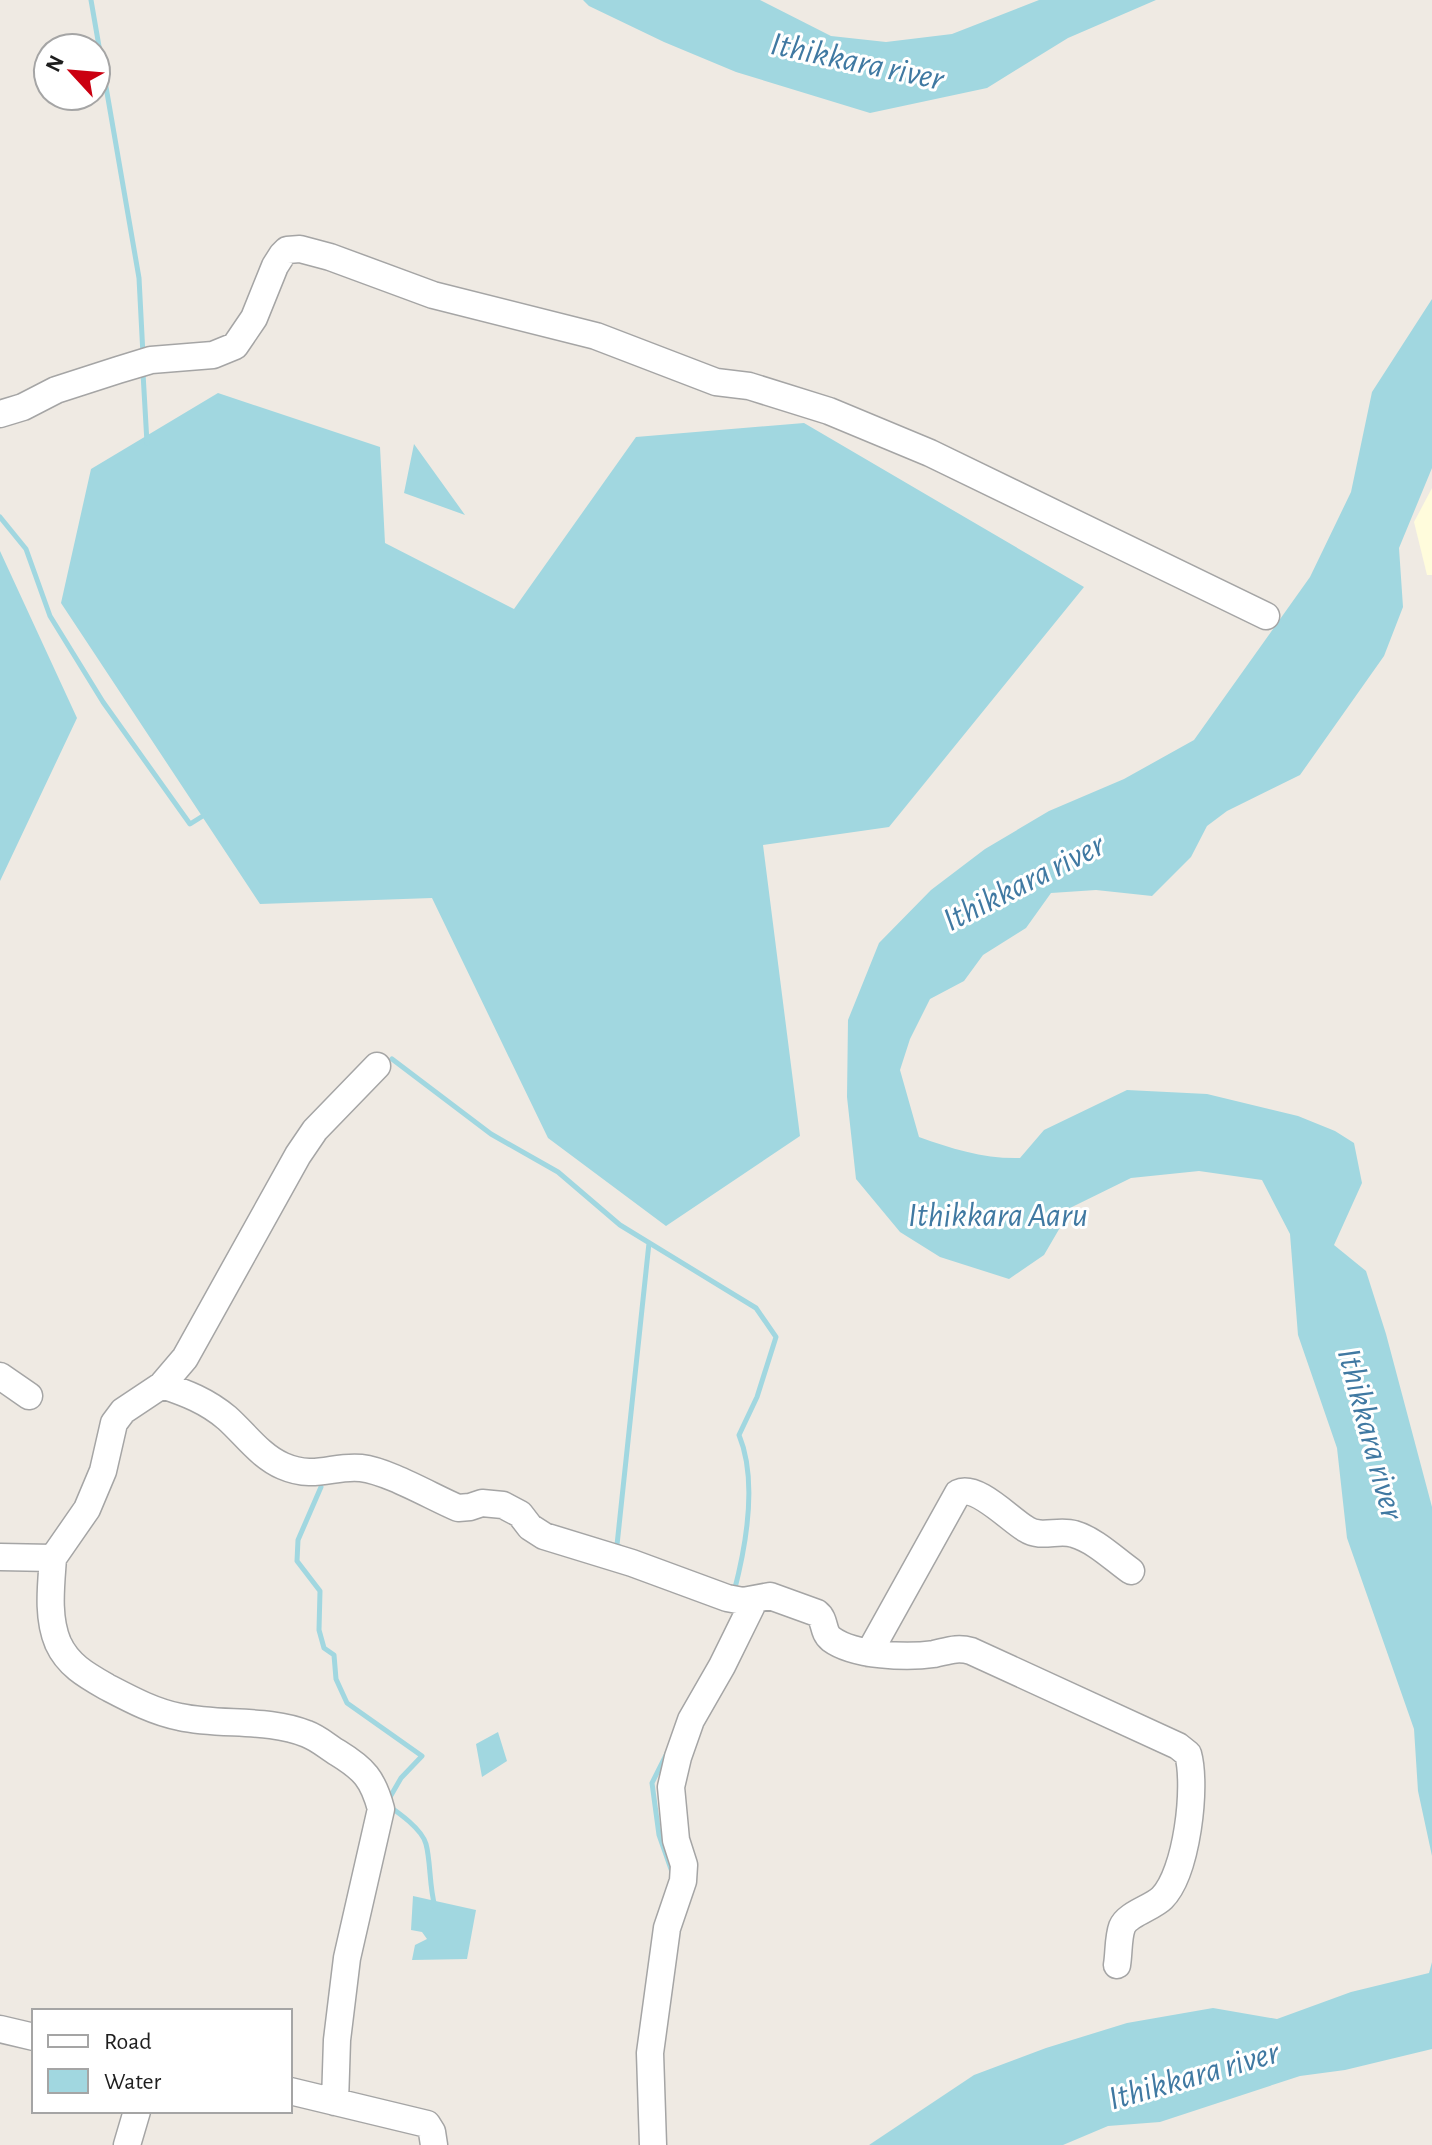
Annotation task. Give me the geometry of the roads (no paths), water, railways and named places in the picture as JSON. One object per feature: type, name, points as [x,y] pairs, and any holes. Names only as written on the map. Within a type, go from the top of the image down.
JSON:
[{"type":"street","points":[[0,414],[23,407],[56,390],[151,360],[213,355],[235,346],[254,318],[282,255],[287,250],[312,251],[433,295],[596,336],[716,382],[761,389],[829,411],[930,453],[1266,616]]},
{"type":"street","points":[[335,2102],[337,2040],[347,1958],[381,1809],[375,1786],[361,1768],[307,1734],[267,1725],[228,1724],[179,1717],[123,1695],[80,1672],[66,1657],[58,1642],[52,1622],[50,1595],[53,1558],[87,1509],[103,1471],[114,1423],[123,1411],[162,1385],[185,1358],[298,1155],[315,1130],[377,1066]]},
{"type":"street","points":[[0,1376],[29,1396]]},
{"type":"street","points":[[162,1385],[208,1403],[280,1465],[316,1473],[360,1468],[379,1473],[458,1508],[482,1503],[503,1505],[520,1514],[530,1527],[544,1536],[632,1563],[727,1598],[743,1601],[770,1596],[817,1613],[831,1639],[869,1653],[895,1657],[960,1648],[971,1651],[1178,1746],[1188,1754],[1192,1789],[1184,1853],[1164,1897],[1122,1928],[1117,1965]]},
{"type":"street","points":[[869,1653],[958,1493],[963,1491],[975,1492],[1033,1533],[1068,1533],[1085,1538],[1131,1571]]},
{"type":"street","points":[[0,1557],[53,1558]]},
{"type":"street","points":[[653,2145],[650,2053],[667,1928],[683,1881],[684,1865],[676,1840],[671,1787],[691,1720],[755,1599]]},
{"type":"street","points":[[0,2029],[32,2037]]},
{"type":"street","points":[[292,2091],[427,2124],[434,2145]]},
{"type":"street","points":[[127,2145],[136,2113]]},
{"type":"water","name":"Ithikkara river","points":[[583,0],[760,0],[831,36],[886,42],[952,34],[1039,0],[1156,0],[1068,38],[987,88],[870,113],[736,72],[664,42],[589,6]]},
{"type":"water","name":"Ithikkara Aaru","points":[[1432,299],[1432,468],[1399,548],[1403,607],[1384,656],[1300,775],[1227,811],[1207,826],[1191,857],[1152,896],[1096,890],[1051,893],[1026,928],[983,955],[964,981],[930,999],[910,1039],[900,1070],[919,1137],[981,1155],[1020,1158],[1044,1130],[1127,1090],[1207,1094],[1298,1116],[1335,1131],[1354,1143],[1362,1183],[1334,1245],[1366,1271],[1432,1507],[1432,1856],[1418,1791],[1414,1729],[1347,1538],[1337,1448],[1298,1335],[1290,1234],[1262,1180],[1199,1171],[1131,1178],[1072,1207],[1044,1255],[1009,1279],[940,1257],[900,1232],[856,1179],[847,1097],[848,1020],[879,943],[931,890],[985,849],[1049,811],[1124,779],[1194,740],[1310,577],[1351,492],[1372,392]]},
{"type":"water","points":[[218,393],[380,447],[385,543],[514,609],[636,437],[804,423],[1084,587],[889,827],[763,845],[800,1136],[666,1226],[548,1138],[432,898],[260,904],[61,603],[91,469]]},
{"type":"water","points":[[414,444],[465,515],[404,493]]},
{"type":"water","points":[[0,551],[77,718],[0,881]]},
{"type":"water","points":[[498,1732],[507,1761],[482,1777],[476,1744]]},
{"type":"water","points":[[413,1896],[476,1910],[467,1959],[412,1960],[415,1945],[427,1939],[422,1932],[411,1930]]},
{"type":"water","name":"Ithikkara river","points":[[1432,1962],[1432,2049],[1345,2070],[1300,2076],[1160,2122],[1108,2126],[1063,2145],[869,2145],[974,2075],[1046,2048],[1127,2023],[1213,2008],[1277,2019],[1351,1992],[1429,1973]]},
{"type":"waterway","points":[[91,0],[139,278],[143,355]]},
{"type":"waterway","points":[[143,373],[147,443]]},
{"type":"waterway","points":[[0,517],[26,549],[50,616],[103,702],[190,824],[206,814]]},
{"type":"waterway","points":[[392,1059],[491,1134],[558,1172],[620,1225],[756,1308],[776,1337],[757,1397],[739,1435],[745,1453],[749,1493],[743,1555],[734,1592]]},
{"type":"waterway","points":[[620,1547],[617,1545],[649,1243]]},
{"type":"waterway","points":[[321,1487],[298,1540],[297,1561],[320,1591],[319,1630],[324,1648],[334,1655],[336,1679],[347,1703],[422,1756],[401,1778],[386,1804],[424,1838],[435,1907]]},
{"type":"waterway","points":[[667,1753],[652,1783],[659,1835],[672,1872]]}]
